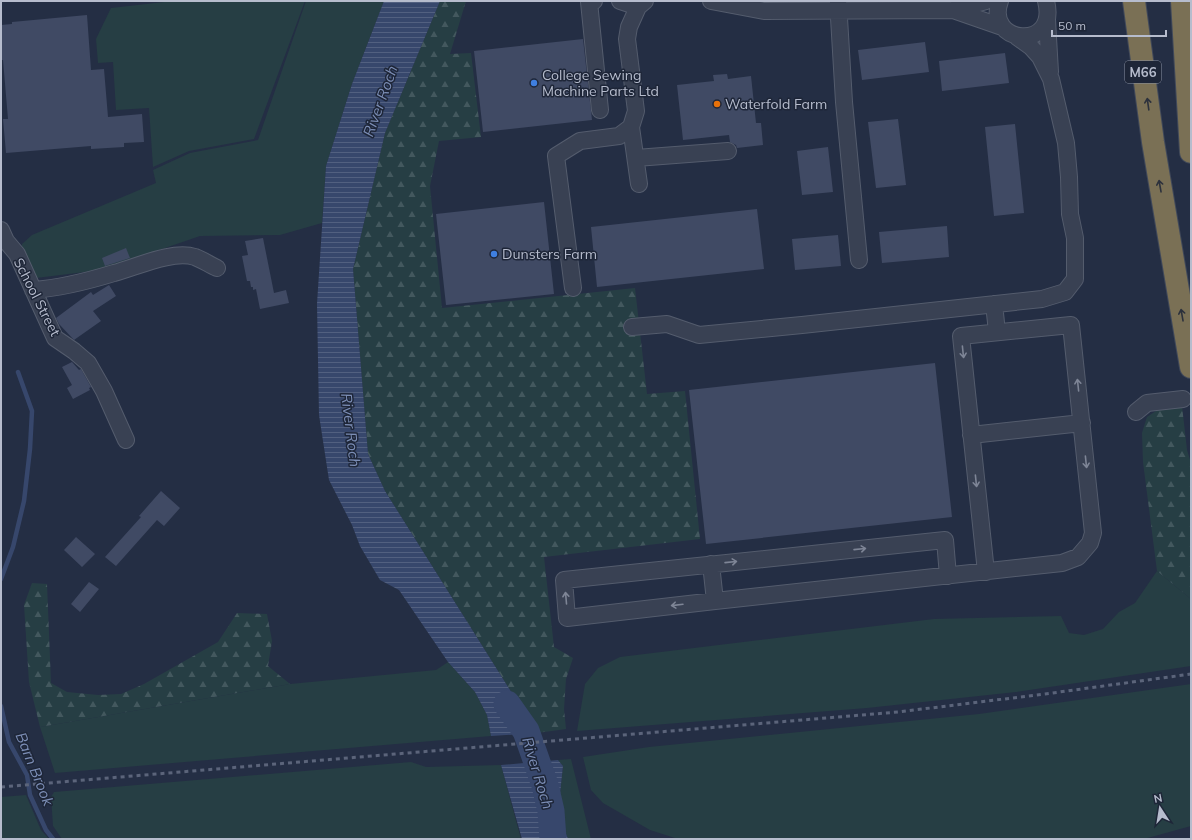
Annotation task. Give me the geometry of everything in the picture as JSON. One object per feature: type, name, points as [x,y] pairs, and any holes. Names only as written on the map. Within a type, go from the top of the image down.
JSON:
[{"type":"highway","name":"M66","points":[[1134,1],[1153,142],[1191,367]]},
{"type":"highway","points":[[1182,1],[1191,152]]},
{"type":"street","points":[[594,1],[589,2],[600,110]]},
{"type":"street","points":[[620,1],[641,4],[629,27],[627,39],[636,111],[631,126],[639,184]]},
{"type":"street","points":[[712,1],[764,11],[839,6],[953,10],[1002,27],[1017,37],[1031,47],[1040,57],[1051,80]]},
{"type":"street","points":[[953,10],[986,1]]},
{"type":"street","points":[[1000,1],[997,11],[998,19],[1002,27]]},
{"type":"street","points":[[632,327],[667,324],[699,335],[1042,299],[1065,292],[1075,279],[1075,238],[1070,214],[1066,143],[1051,80],[1048,20],[1049,11],[1046,1]]},
{"type":"street","points":[[839,6],[844,102],[859,260]]},
{"type":"street","points":[[1017,37],[1028,37],[1037,34],[1048,20]]},
{"type":"street","points":[[573,288],[556,156],[580,141],[620,136],[631,126]]},
{"type":"street","points":[[636,158],[728,151]]},
{"type":"street","name":"School Street","points":[[1,230],[6,241],[16,254],[55,338],[88,363],[104,391],[126,440]]},
{"type":"street","points":[[33,290],[82,282],[163,258],[179,256],[194,257],[217,268]]},
{"type":"street","points":[[994,304],[997,332]]},
{"type":"street","points":[[948,576],[945,540],[564,580],[567,618],[986,572],[1062,563],[1078,557],[1090,543],[1093,533],[1071,325],[961,336],[986,572]]},
{"type":"street","points":[[1136,412],[1147,403],[1183,399]]},
{"type":"street","points":[[971,435],[1082,424]]},
{"type":"street","points":[[712,564],[715,601]]},
{"type":"green space","points":[[173,1],[305,1],[254,139],[189,151],[153,167],[149,108],[116,110],[113,62],[98,63],[96,39],[111,8]]},
{"type":"green space","points":[[306,1],[384,1],[352,84],[326,166],[322,223],[280,235],[200,236],[101,270],[36,278],[21,251],[22,244],[32,235],[156,183],[153,170],[190,153],[258,140]]},
{"type":"green space","points":[[440,1],[466,1],[450,54],[471,53],[481,137],[439,141],[430,186],[442,308],[635,288],[647,394],[685,391],[700,539],[544,557],[554,647],[573,658],[566,679],[564,709],[566,729],[537,733],[385,491],[368,454],[353,269],[385,133]]},
{"type":"green space","points":[[1182,406],[1187,450],[1191,463],[1191,599],[1157,571],[1143,462],[1142,433],[1147,417],[1159,409]]},
{"type":"green space","points":[[1157,571],[1191,599],[1191,666],[1016,692],[867,708],[577,731],[585,684],[598,668],[620,657],[934,619],[1061,616],[1069,633],[1084,635],[1103,629],[1119,612],[1135,603]]},
{"type":"green space","points":[[32,583],[47,584],[51,683],[67,692],[98,695],[121,694],[144,684],[218,642],[237,613],[267,614],[272,641],[268,666],[290,684],[40,727],[29,682],[24,605]]},
{"type":"green space","points":[[448,662],[475,692],[487,715],[491,736],[55,773],[40,727],[290,684],[436,670]]},
{"type":"green space","points":[[1191,684],[1191,826],[1144,839],[678,839],[650,830],[603,803],[591,790],[583,757],[649,747],[979,714]]},
{"type":"green space","points":[[571,759],[591,839],[568,839],[558,813],[563,766],[558,760]]},
{"type":"green space","points":[[411,762],[426,767],[501,765],[521,839],[62,839],[53,826],[51,797],[54,792]]},
{"type":"green space","points":[[26,795],[41,830],[49,839],[1,839],[1,797]]},
{"type":"water","points":[[384,1],[440,1],[385,133],[353,269],[368,454],[385,491],[537,733],[491,736],[487,715],[475,692],[448,662],[399,590],[380,580],[360,546],[352,525],[329,480],[319,415],[317,304],[326,166],[352,84]]},
{"type":"water","points":[[558,760],[563,766],[558,813],[568,839],[522,839],[501,765]]},
{"type":"building","points":[[87,15],[91,70],[104,69],[108,117],[142,114],[144,142],[124,143],[124,147],[91,149],[91,146],[6,153],[3,119],[8,119],[3,60],[1,60],[1,25],[12,24],[12,22]]},
{"type":"building","points":[[583,39],[592,120],[483,132],[474,51]]},
{"type":"building","points":[[925,42],[929,72],[862,80],[858,50]]},
{"type":"building","points":[[1005,53],[1009,83],[942,91],[939,61]]},
{"type":"building","name":"Waterfold Farm","points":[[727,74],[728,79],[751,76],[756,123],[761,123],[763,145],[737,148],[736,145],[730,142],[729,135],[683,140],[677,85],[714,81],[713,75]]},
{"type":"building","points":[[898,119],[906,185],[876,188],[868,122]]},
{"type":"building","points":[[1015,124],[1024,213],[994,216],[985,127]]},
{"type":"building","points":[[828,147],[833,192],[802,195],[797,151]]},
{"type":"building","points":[[544,202],[554,294],[446,305],[436,214]]},
{"type":"building","points":[[757,209],[764,269],[597,287],[591,227]]},
{"type":"building","points":[[947,226],[949,257],[882,263],[879,232]]},
{"type":"building","points":[[838,235],[841,266],[795,270],[792,239]]},
{"type":"building","points":[[263,238],[274,293],[286,290],[289,303],[260,309],[256,289],[253,290],[250,281],[247,281],[242,256],[248,255],[245,241]]},
{"type":"building","points":[[126,248],[130,258],[105,266],[102,258]]},
{"type":"building","points":[[109,285],[116,296],[93,311],[101,321],[74,340],[59,324],[56,318],[91,292],[93,295]]},
{"type":"building","points":[[72,362],[79,370],[81,369],[91,387],[89,388],[90,390],[73,399],[67,388],[72,385],[62,367]]},
{"type":"building","points":[[935,363],[952,517],[706,544],[689,390]]},
{"type":"building","points":[[161,491],[180,508],[164,526],[157,520],[116,566],[105,557],[141,517],[139,516]]},
{"type":"building","points":[[76,537],[95,554],[82,567],[64,550]]},
{"type":"building","points":[[89,582],[99,589],[80,612],[71,604]]},
{"type":"waterway","name":"Barn Brook","points":[[1,579],[13,547],[24,501],[30,449],[32,411],[18,372]]},
{"type":"waterway","name":"River Roch","points":[[507,704],[526,731],[545,785],[551,811],[553,839]]},
{"type":"waterway","name":"Barn Brook","points":[[1,706],[9,742],[27,775],[30,795],[46,830],[53,839]]},
{"type":"railway","points":[[1,787],[898,712],[1191,674]]},
{"type":"place","name":"College Sewing Machine Parts Ltd","points":[[534,83]]},
{"type":"place","name":"Waterfold Farm","points":[[717,104]]},
{"type":"place","name":"Dunsters Farm","points":[[494,254]]}]
